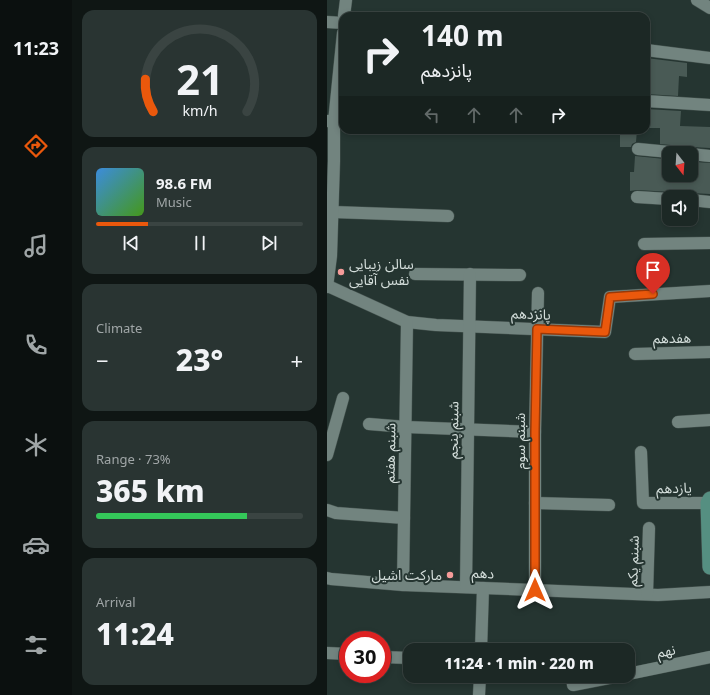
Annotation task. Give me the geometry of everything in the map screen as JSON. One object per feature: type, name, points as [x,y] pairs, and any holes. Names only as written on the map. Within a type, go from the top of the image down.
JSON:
[{"type":"main road","points":[[709,501],[710,567]]},
{"type":"street","points":[[345,12],[346,0]]},
{"type":"street","points":[[697,0],[710,8]]},
{"type":"street","points":[[327,22],[339,23]]},
{"type":"street","points":[[650,50],[710,58]]},
{"type":"street","points":[[327,287],[331,256],[335,122],[339,77]]},
{"type":"street","points":[[650,101],[710,106]]},
{"type":"street","points":[[638,149],[662,151]]},
{"type":"street","points":[[698,155],[710,156]]},
{"type":"street","points":[[637,197],[662,199]]},
{"type":"street","points":[[698,201],[710,202]]},
{"type":"street","points":[[333,212],[448,216]]},
{"type":"street","points":[[644,244],[710,243]]},
{"type":"street","points":[[415,274],[520,274]]},
{"type":"street","name":"شبنم پنجم","points":[[466,587],[470,274]]},
{"type":"street","name":"پانزدهم","points":[[327,287],[407,322],[436,325],[605,332],[610,297],[710,291]]},
{"type":"street","name":"شبنم سوم","points":[[535,590],[535,432],[538,293]]},
{"type":"street","name":"شبنم هفتم","points":[[403,584],[407,322]]},
{"type":"street","name":"هفدهم","points":[[635,354],[710,352]]},
{"type":"street","points":[[327,455],[343,398]]},
{"type":"street","points":[[678,422],[710,420]]},
{"type":"street","points":[[369,424],[406,427],[535,432]]},
{"type":"street","name":"یازدهم","points":[[641,452],[643,503],[709,501]]},
{"type":"street","points":[[535,503],[609,505]]},
{"type":"street","points":[[327,510],[336,513],[404,518]]},
{"type":"street","name":"شبنم یکم","points":[[647,594],[649,528]]},
{"type":"street","name":"دهم","points":[[327,578],[403,584],[658,595],[710,592]]},
{"type":"street","points":[[481,643],[483,588]]},
{"type":"street","points":[[327,653],[339,654]]},
{"type":"street","points":[[391,657],[403,658]]},
{"type":"street","name":"نهم","points":[[635,673],[710,657]]},
{"type":"street","points":[[479,695],[480,683]]},
{"type":"street","points":[[573,683],[573,685],[583,683]]},
{"type":"building","points":[[650,58],[687,63],[687,77],[679,76],[678,96],[650,94]]},
{"type":"building","points":[[650,109],[681,111],[680,126],[710,127],[710,148],[660,144],[660,128],[650,128]]},
{"type":"building","points":[[620,134],[637,134],[636,142],[632,144],[631,147],[620,147]]},
{"type":"building","points":[[635,156],[662,159],[662,182],[698,182],[698,162],[710,163],[710,194],[698,193],[698,190],[630,191],[630,172],[634,172]]},
{"type":"place","name":"سالن زیبایی نفس آقایی","points":[[341,272]]},
{"type":"place","name":"مارکت اشیل","points":[[450,575]]},
{"type":"route","points":[[535,590],[535,432],[537,329],[605,332],[610,297],[653,294]]}]
